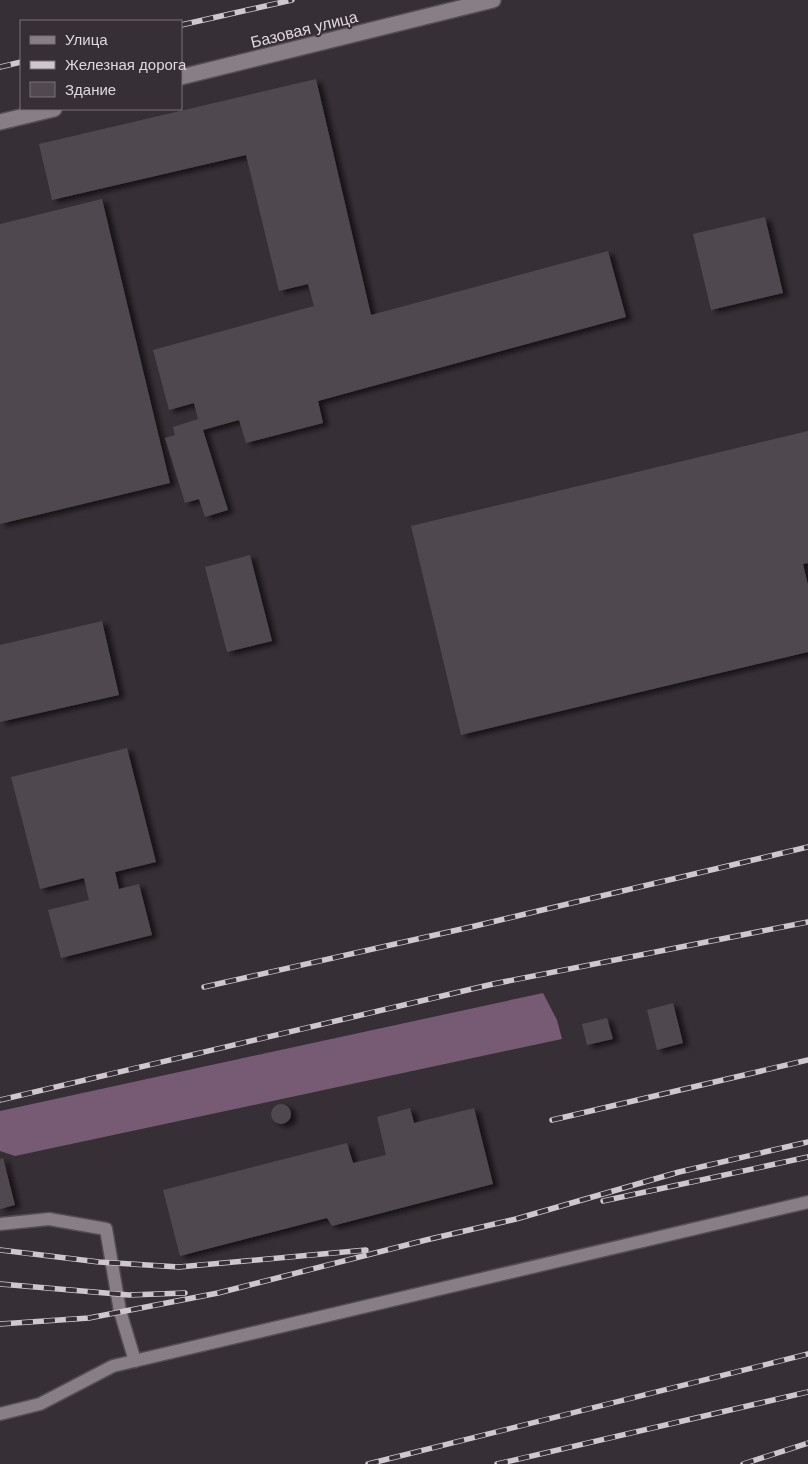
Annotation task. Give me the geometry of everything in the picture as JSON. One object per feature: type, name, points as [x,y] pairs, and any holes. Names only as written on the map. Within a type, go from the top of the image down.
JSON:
[{"type":"street","name":"Базовая улица","points":[[182,77],[493,0]]},
{"type":"street","points":[[0,122],[50,110]]},
{"type":"lane","points":[[0,1414],[40,1404],[113,1366],[808,1202]]},
{"type":"lane","points":[[0,1224],[50,1219],[106,1228],[120,1311],[135,1362]]},
{"type":"shaded area","points":[[543,993],[557,1020],[562,1039],[15,1156],[0,1151],[0,1111]]},
{"type":"building","points":[[316,79],[371,315],[608,251],[626,317],[318,401],[323,423],[246,443],[239,420],[203,430],[228,510],[205,517],[199,499],[185,503],[165,438],[175,435],[173,427],[198,419],[194,403],[169,410],[153,350],[314,306],[308,284],[279,291],[246,155],[52,200],[39,144]]},
{"type":"building","points":[[102,199],[170,483],[0,524],[0,224]]},
{"type":"building","points":[[765,217],[783,293],[711,310],[693,234]]},
{"type":"building","points":[[808,431],[808,563],[803,564],[808,585],[808,652],[461,735],[411,526]]},
{"type":"building","points":[[250,555],[272,641],[227,652],[205,567]]},
{"type":"building","points":[[102,621],[119,695],[0,722],[0,645]]},
{"type":"building","points":[[127,748],[156,862],[115,872],[119,889],[139,884],[152,935],[61,958],[48,910],[89,900],[84,878],[40,889],[11,777]]},
{"type":"building","points":[[673,1003],[683,1043],[657,1050],[647,1010]]},
{"type":"building","points":[[607,1018],[613,1039],[587,1045],[582,1024]]},
{"type":"building","points":[[281,1104],[288,1107],[291,1114],[288,1121],[281,1124],[274,1121],[271,1114],[274,1107]]},
{"type":"building","points":[[410,1108],[414,1123],[474,1108],[493,1184],[332,1226],[327,1218],[180,1256],[163,1190],[347,1143],[353,1163],[386,1155],[377,1117]]},
{"type":"building","points":[[3,1158],[15,1205],[0,1209],[0,1159]]},
{"type":"railway","points":[[182,25],[292,0]]},
{"type":"railway","points":[[0,67],[20,62]]},
{"type":"railway","points":[[204,987],[475,926],[808,847]]},
{"type":"railway","points":[[0,1100],[493,984],[808,922]]},
{"type":"railway","points":[[552,1120],[808,1060]]},
{"type":"railway","points":[[0,1324],[89,1318],[218,1293],[516,1219],[679,1172],[808,1142]]},
{"type":"railway","points":[[603,1201],[808,1157]]},
{"type":"railway","points":[[0,1250],[99,1262],[179,1267],[366,1250]]},
{"type":"railway","points":[[0,1284],[129,1295],[185,1293]]},
{"type":"railway","points":[[368,1464],[808,1354]]},
{"type":"railway","points":[[497,1464],[808,1392]]},
{"type":"railway","points":[[743,1464],[808,1443]]}]
